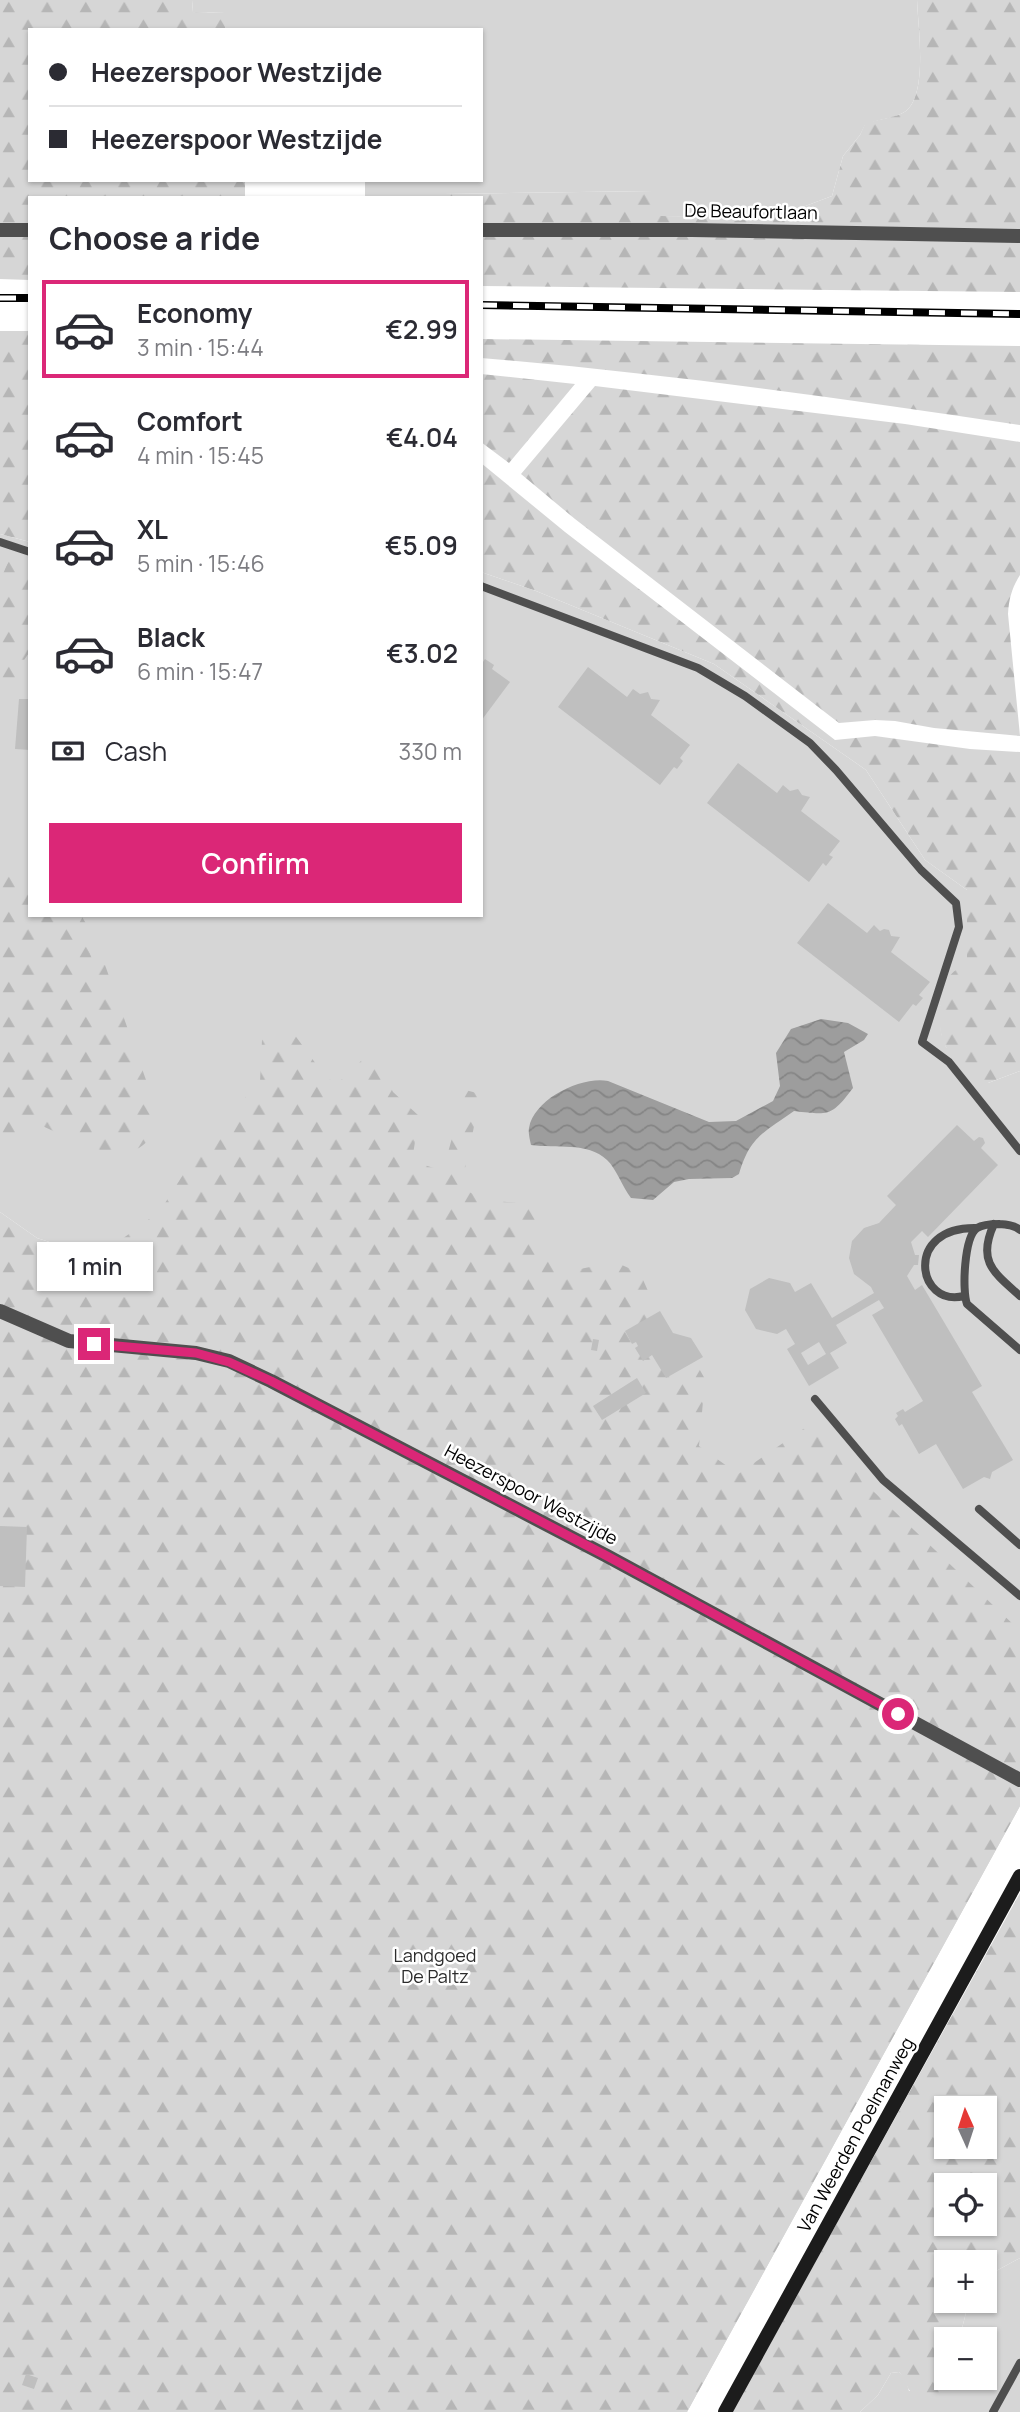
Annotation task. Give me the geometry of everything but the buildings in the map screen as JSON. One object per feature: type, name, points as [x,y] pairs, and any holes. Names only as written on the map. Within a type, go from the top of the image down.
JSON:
[{"type":"main road","name":"Van Weerden Poelmanweg","points":[[725,2412],[1020,1876]]},
{"type":"street","points":[[0,230],[28,230]]},
{"type":"street","name":"De Beaufortlaan","points":[[483,230],[692,230],[1020,236]]},
{"type":"street","name":"Heezerspoor Westzijde","points":[[0,1311],[69,1341],[196,1353],[229,1362],[271,1381],[607,1556],[1020,1780]]},
{"type":"lane","points":[[0,542],[28,551]]},
{"type":"lane","points":[[483,587],[698,668],[745,696],[810,743],[836,770],[921,870],[956,903],[960,927],[922,1042],[948,1062],[1020,1151]]},
{"type":"lane","points":[[994,1224],[985,1242],[989,1262],[996,1275],[1020,1296]]},
{"type":"lane","points":[[964,1296],[952,1299],[932,1287],[926,1272],[926,1255],[930,1244],[955,1230],[994,1224],[1015,1226],[1020,1230]]},
{"type":"lane","points":[[977,1228],[970,1236],[968,1245],[964,1296],[967,1304],[1020,1350]]},
{"type":"lane","points":[[815,1399],[883,1480],[1020,1596]]},
{"type":"lane","points":[[979,1509],[1020,1545]]},
{"type":"lane","points":[[993,2412],[1020,2363]]},
{"type":"green space","points":[[0,0],[192,0],[193,12],[225,13],[225,28],[28,28],[28,182],[245,182],[245,196],[28,196],[28,280],[0,279]]},
{"type":"green space","points":[[192,0],[917,0],[919,75],[913,102],[906,111],[865,125],[843,156],[832,196],[800,208],[794,217],[657,216],[651,191],[365,196],[365,182],[483,182],[483,28],[225,28],[225,13],[193,12]]},
{"type":"green space","points":[[917,0],[1020,0],[1020,292],[483,286],[483,196],[443,196],[652,191],[658,216],[794,217],[800,208],[832,196],[843,156],[860,135],[865,124],[906,111],[917,90],[920,59]]},
{"type":"green space","points":[[0,331],[28,331],[28,541],[0,534]]},
{"type":"green space","points":[[483,339],[1020,346],[1020,425],[886,405],[616,371],[483,358]]},
{"type":"green space","points":[[483,374],[575,384],[509,463],[483,444]]},
{"type":"green space","points":[[595,386],[905,424],[1020,442],[1020,575],[1011,593],[1008,614],[1020,736],[934,728],[895,721],[839,723],[575,519],[521,474]]},
{"type":"green space","points":[[483,465],[565,532],[835,740],[875,736],[970,749],[1020,752],[1020,1071],[988,1083],[983,1088],[949,1053],[940,1029],[940,1006],[945,984],[950,976],[956,970],[967,968],[967,890],[925,860],[866,770],[714,664],[536,591],[483,573]]},
{"type":"green space","points":[[0,534],[28,541],[28,917],[483,917],[483,573],[536,591],[714,664],[866,770],[925,860],[967,890],[967,968],[940,1006],[941,1033],[946,1047],[988,1083],[1020,1071],[1020,1806],[687,2412],[0,2412],[142,1252],[74,1250],[37,1238],[0,1212]]},
{"type":"green space","points":[[11,555],[28,559],[28,654],[10,692],[0,703],[2,592],[3,574]]},
{"type":"green space","points":[[0,868],[28,878],[28,917],[82,917],[92,934],[86,943],[94,964],[105,965],[156,1108],[157,1120],[149,1139],[138,1149],[124,1152],[92,1148],[34,1122],[16,1134],[0,1158]]},
{"type":"green space","name":"Landgoed De Paltz","points":[[279,1030],[294,1034],[327,1079],[339,1082],[364,1058],[380,1068],[393,1092],[419,1116],[412,1161],[443,1171],[465,1090],[481,1094],[461,1187],[483,1200],[532,1204],[543,1211],[535,1233],[570,1271],[615,1262],[640,1273],[656,1309],[639,1345],[665,1365],[697,1365],[705,1379],[699,1446],[738,1474],[812,1423],[874,1492],[1016,1627],[1020,1624],[1020,1806],[687,2412],[0,2412],[0,1212],[37,1238],[74,1250],[139,1251],[118,1242],[160,1211],[207,1137],[260,1082],[262,1040]]},
{"type":"green space","points":[[1020,1893],[1020,2258],[997,2270],[997,2250],[934,2250],[934,2313],[966,2313],[962,2327],[934,2327],[934,2390],[944,2390],[932,2399],[918,2398],[908,2389],[899,2372],[891,2373],[878,2395],[860,2412],[732,2412]]},
{"type":"green space","points":[[1020,2258],[1020,2412],[860,2412],[878,2395],[891,2373],[899,2372],[905,2377],[909,2391],[934,2383],[934,2390],[997,2390],[997,2327],[962,2327],[966,2313],[997,2313],[997,2270]]},
{"type":"water","points":[[821,1019],[848,1023],[868,1034],[864,1040],[844,1052],[853,1088],[828,1112],[794,1111],[766,1131],[753,1144],[739,1174],[732,1178],[689,1179],[674,1182],[653,1200],[631,1198],[610,1164],[599,1154],[581,1148],[531,1145],[529,1128],[533,1117],[549,1099],[572,1086],[597,1080],[608,1081],[709,1122],[736,1121],[773,1101],[780,1086],[776,1053],[791,1029]]},
{"type":"railway","points":[[0,298],[28,298]]},
{"type":"railway","points":[[483,305],[1020,314]]},
{"type":"route","points":[[94,1344],[196,1353],[229,1362],[271,1381],[607,1556],[898,1714]]}]
